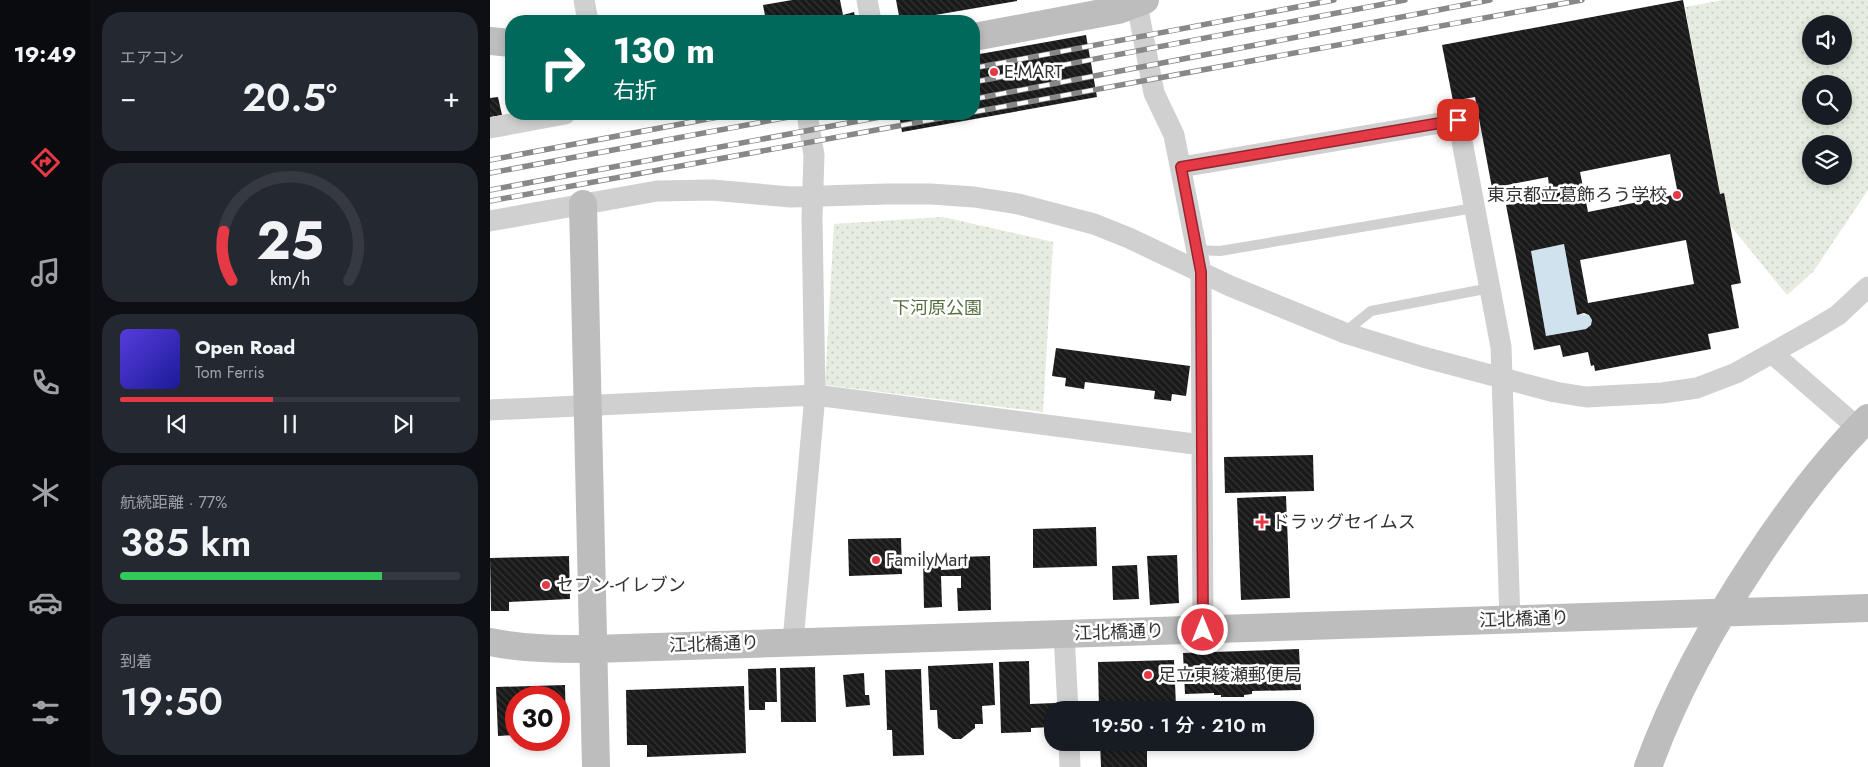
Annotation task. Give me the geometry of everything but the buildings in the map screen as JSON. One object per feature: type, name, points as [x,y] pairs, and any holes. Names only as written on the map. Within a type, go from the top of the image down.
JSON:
[{"type":"main road","points":[[980,36],[1118,10],[1141,2]]},
{"type":"main road","points":[[490,41],[505,42]]},
{"type":"main road","points":[[583,204],[596,767]]},
{"type":"main road","points":[[1648,767],[1681,689],[1721,612],[1804,491],[1863,423]]},
{"type":"main road","name":"江北橋通り","points":[[490,642],[533,648],[594,649],[793,641],[1203,630],[1868,608]]},
{"type":"street","points":[[584,0],[587,15]]},
{"type":"street","points":[[867,0],[870,15]]},
{"type":"street","points":[[1141,2],[1154,93],[1174,134],[1201,272],[1203,630]]},
{"type":"street","points":[[490,128],[533,120]]},
{"type":"street","points":[[793,641],[815,395],[812,218],[814,155],[808,120]]},
{"type":"street","points":[[1181,167],[1458,120],[1501,347],[1510,620]]},
{"type":"street","points":[[490,221],[657,191],[712,190],[790,197],[931,194],[974,197],[1018,204],[1094,224],[1289,311],[1345,333],[1423,357],[1555,392],[1586,396],[1662,393],[1697,388],[1736,373],[1773,354],[1838,315],[1868,287]]},
{"type":"street","points":[[1773,354],[1863,423]]},
{"type":"street","points":[[490,410],[815,395],[1202,445]]},
{"type":"street","points":[[1064,634],[1068,701]]},
{"type":"street","points":[[1069,751],[1070,767]]},
{"type":"lane","points":[[1197,250],[1220,251],[1474,208]]},
{"type":"lane","points":[[1345,333],[1371,311],[1490,288]]},
{"type":"green space","points":[[1723,0],[1868,0],[1868,190],[1813,272],[1787,295],[1725,219],[1685,7]]},
{"type":"green space","name":"下河原公園","points":[[943,217],[1053,242],[1043,412],[825,385],[834,224]]},
{"type":"water","points":[[1564,244],[1577,314],[1589,315],[1592,320],[1591,325],[1586,329],[1546,336],[1531,251]]},
{"type":"railway","points":[[980,67],[1334,0]]},
{"type":"railway","points":[[980,81],[1405,0]]},
{"type":"railway","points":[[980,98],[1490,0]]},
{"type":"railway","points":[[980,111],[1582,0]]},
{"type":"railway","points":[[490,160],[702,120]]},
{"type":"railway","points":[[490,173],[773,120]]},
{"type":"railway","points":[[490,190],[864,120]]},
{"type":"railway","points":[[490,201],[930,120]]},
{"type":"place","name":"E-MART","points":[[994,72]]},
{"type":"place","name":"東京都立葛飾ろう学校","points":[[1677,195]]},
{"type":"place","name":"ドラッグセイムス","points":[[1262,522]]},
{"type":"place","name":"FamilyMart","points":[[876,560]]},
{"type":"place","name":"セブン-イレブン","points":[[546,585]]},
{"type":"place","name":"足立東綾瀬郵便局","points":[[1148,675]]},
{"type":"route","points":[[1203,630],[1201,272],[1181,167],[1458,120]]}]
